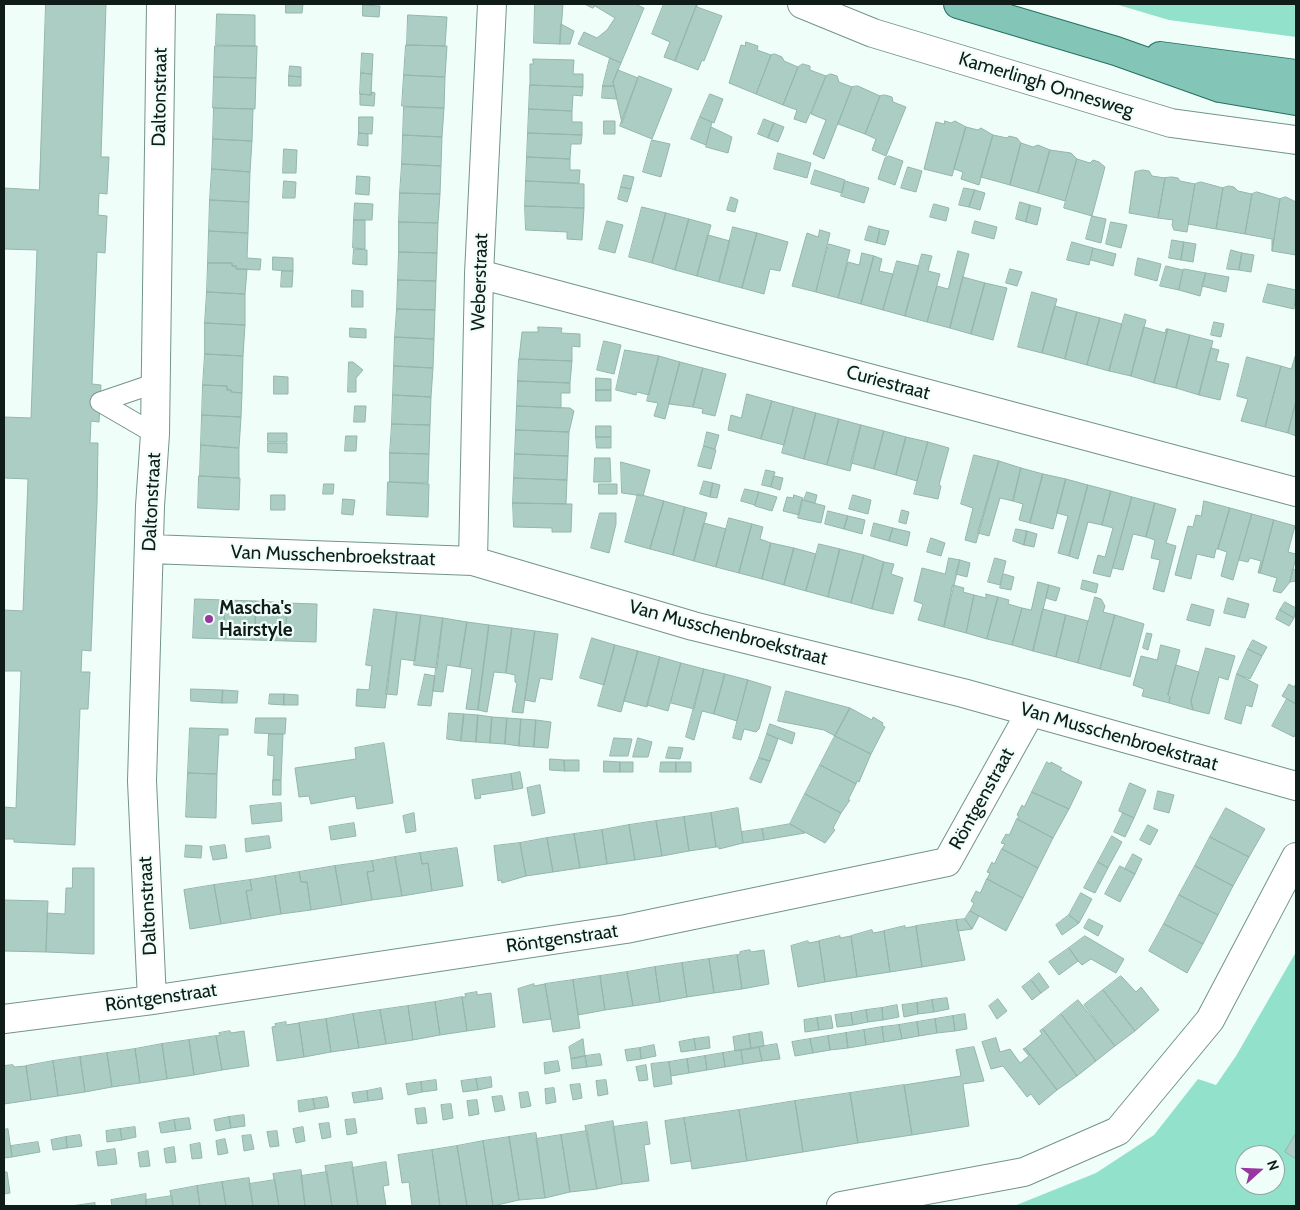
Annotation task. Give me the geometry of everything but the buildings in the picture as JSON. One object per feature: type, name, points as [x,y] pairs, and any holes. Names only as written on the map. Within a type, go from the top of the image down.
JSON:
[{"type":"main road","points":[[958,4],[1116,51],[1220,88],[1296,101]]},
{"type":"main road","points":[[1116,51],[1221,62],[1296,74]]},
{"type":"street","name":"Daltonstraat","points":[[152,1000],[142,781],[150,506],[155,434],[161,4]]},
{"type":"street","name":"Weberstraat","points":[[473,560],[479,274],[492,4]]},
{"type":"street","name":"Kamerlingh Onnesweg","points":[[802,4],[873,33],[1170,123],[1296,140]]},
{"type":"street","name":"Curiestraat","points":[[479,274],[1296,492]]},
{"type":"street","name":"Van Musschenbroekstraat","points":[[150,550],[473,560],[693,626],[954,691],[1296,786]]},
{"type":"street","name":"Röntgenstraat","points":[[4,1019],[152,1000],[626,929],[947,862],[1030,713]]},
{"type":"street","points":[[841,1206],[1024,1172],[1118,1131],[1210,1020],[1296,857]]},
{"type":"lane","points":[[155,434],[100,402],[156,383]]},
{"type":"green space","points":[[1115,4],[1296,4],[1296,37],[1169,20]]},
{"type":"green space","points":[[1296,952],[1296,1206],[1014,1206],[1096,1173],[1154,1135],[1198,1079],[1216,1085],[1236,1056]]},
{"type":"place","name":"Mascha's Hairstyle","points":[[209,619]]}]
